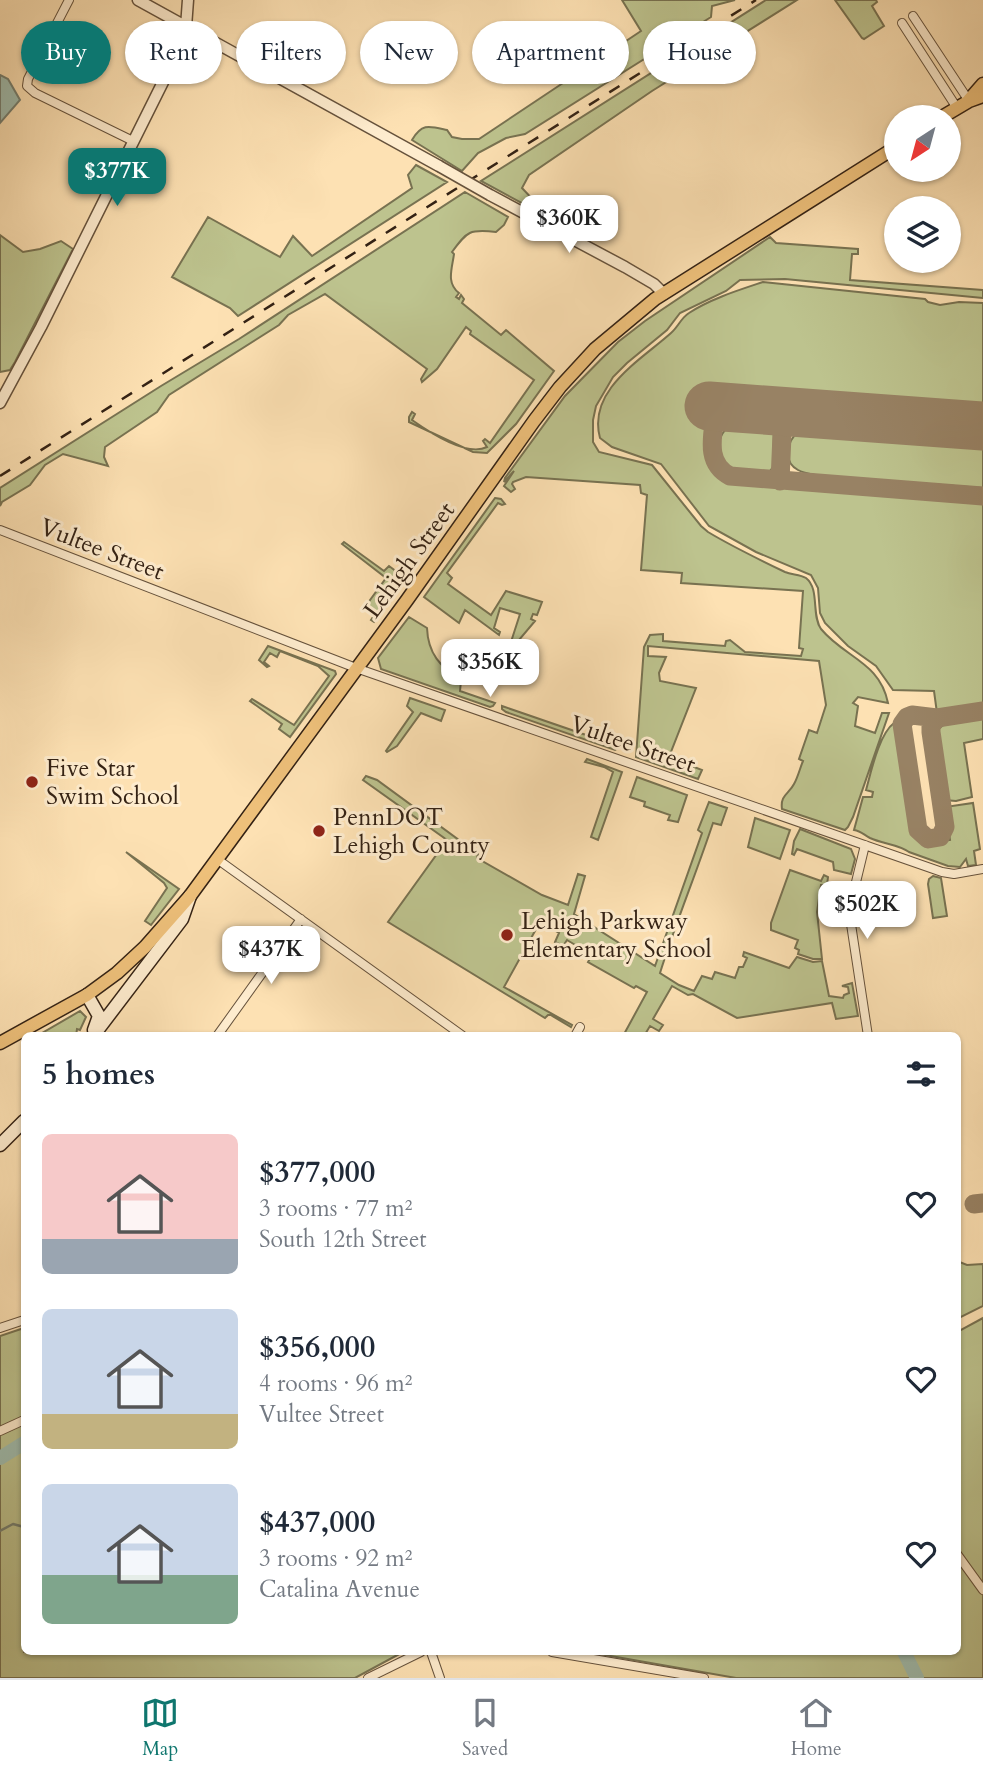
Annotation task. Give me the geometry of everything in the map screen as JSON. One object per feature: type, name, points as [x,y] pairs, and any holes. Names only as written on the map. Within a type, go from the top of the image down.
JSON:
[{"type":"main road","points":[[961,105],[983,84]]},
{"type":"main road","points":[[969,100],[983,96]]},
{"type":"main road","name":"Lehigh Street","points":[[0,1043],[87,995],[145,947],[190,896],[560,387],[608,337],[664,293],[884,155]]},
{"type":"main road","points":[[95,1032],[182,919],[190,896]]},
{"type":"main road","points":[[87,995],[99,1016],[93,1032]]},
{"type":"main road","points":[[0,1145],[21,1127]]},
{"type":"street","points":[[69,0],[28,79],[27,86],[35,93],[133,141]]},
{"type":"street","points":[[138,0],[175,21]]},
{"type":"street","points":[[186,21],[187,0]]},
{"type":"street","points":[[913,16],[969,100]]},
{"type":"street","points":[[902,23],[955,105]]},
{"type":"street","points":[[222,47],[625,267],[664,293]]},
{"type":"street","points":[[0,403],[41,327],[162,84]]},
{"type":"street","name":"Vultee Street","points":[[0,530],[356,668],[865,845],[948,873],[983,869]]},
{"type":"street","points":[[865,845],[849,911],[866,1032]]},
{"type":"street","points":[[217,859],[457,1032]]},
{"type":"street","points":[[220,1032],[301,919]]},
{"type":"street","points":[[577,1032],[580,1027]]},
{"type":"street","points":[[0,1328],[21,1321]]},
{"type":"street","points":[[0,1431],[21,1421]]},
{"type":"street","points":[[961,1560],[983,1590]]},
{"type":"street","points":[[369,1678],[415,1655]]},
{"type":"street","points":[[432,1655],[440,1678]]},
{"type":"street","points":[[570,1655],[704,1678]]},
{"type":"green space","points":[[622,0],[735,0],[712,6],[711,17],[705,21],[643,21],[643,60],[629,69],[629,39],[641,31]]},
{"type":"green space","points":[[766,0],[797,0],[756,26],[756,21],[733,21]]},
{"type":"green space","points":[[835,0],[876,0],[872,6],[884,26],[862,38]]},
{"type":"green space","points":[[643,78],[643,84],[663,84],[529,175],[522,188],[536,203],[543,206],[545,209],[542,214],[481,181]]},
{"type":"green space","points":[[562,84],[604,84],[525,134],[506,138],[478,153],[462,171],[412,140],[423,128],[431,127],[447,130],[452,137],[479,139]]},
{"type":"green space","points":[[416,165],[447,182],[238,316],[230,308],[172,277],[208,217],[280,257],[293,236],[312,256],[412,188],[408,175]]},
{"type":"green space","points":[[465,192],[508,217],[496,232],[470,233],[452,252],[451,280],[459,293],[456,297],[459,299],[461,295],[464,299],[462,303],[501,335],[506,330],[554,371],[516,424],[487,453],[473,452],[462,447],[487,447],[483,441],[485,439],[490,443],[534,380],[470,334],[471,331],[466,327],[437,369],[422,382],[427,369],[325,294],[288,315],[279,325],[169,395],[157,412],[105,447],[104,457],[108,466],[63,454],[45,465],[30,485],[2,502],[0,506],[0,488],[239,339]]},
{"type":"green space","points":[[0,235],[23,252],[61,241],[73,249],[15,362],[10,370],[0,372]]},
{"type":"green space","points":[[770,237],[776,243],[858,249],[858,254],[852,254],[850,280],[983,290],[983,298],[785,279],[740,280],[726,291],[680,313],[667,330],[613,377],[596,406],[593,442],[599,452],[652,465],[708,532],[785,572],[806,578],[813,589],[816,617],[821,629],[878,678],[888,703],[858,697],[853,703],[858,706],[855,726],[875,733],[882,713],[889,713],[853,817],[845,830],[782,809],[784,798],[794,784],[803,761],[799,759],[809,730],[817,733],[826,705],[819,661],[648,646],[648,656],[666,657],[659,673],[660,681],[696,688],[669,757],[702,770],[698,779],[636,757],[644,647],[650,635],[663,634],[663,641],[725,646],[726,641],[730,640],[745,652],[801,656],[803,649],[799,648],[803,591],[681,583],[682,573],[641,570],[647,495],[641,493],[640,485],[526,477],[513,482],[515,489],[511,492],[504,486],[514,471],[504,482],[505,478],[565,396],[618,342]]},
{"type":"green space","points":[[763,282],[925,299],[940,305],[959,302],[983,303],[983,415],[711,395],[706,446],[713,470],[721,478],[733,483],[983,502],[983,706],[937,713],[934,691],[893,690],[876,666],[848,646],[825,623],[820,613],[818,588],[811,575],[756,552],[709,526],[661,464],[612,447],[600,438],[598,421],[601,405],[619,378],[632,365],[671,333],[689,313],[715,299]]},
{"type":"green space","points":[[412,412],[415,414],[412,420],[430,432],[409,422]]},
{"type":"green space","points":[[733,424],[769,424],[774,428],[773,467],[770,471],[734,470],[721,460],[719,446],[723,433]]},
{"type":"green space","points":[[824,429],[983,440],[983,488],[820,476],[798,470],[788,456],[789,445],[795,435],[799,431]]},
{"type":"green space","points":[[495,498],[501,499],[505,504],[498,503],[447,573],[452,578],[448,584],[491,615],[506,591],[542,602],[537,615],[533,614],[531,619],[535,621],[514,646],[510,645],[520,614],[500,608],[494,628],[500,632],[499,635],[465,610],[459,623],[424,597]]},
{"type":"green space","points":[[344,542],[384,571],[389,566],[405,578],[374,622],[371,620],[375,614],[365,607],[386,578],[342,544]]},
{"type":"green space","points":[[409,617],[427,628],[436,659],[461,681],[460,691],[495,703],[493,706],[381,669],[378,658]]},
{"type":"green space","points":[[268,646],[335,671],[336,674],[290,737],[279,729],[282,724],[250,701],[252,699],[294,725],[329,676],[318,666],[280,651],[277,657],[270,653],[264,662],[269,666],[267,667],[259,660]]},
{"type":"green space","points":[[410,698],[445,710],[441,721],[421,713],[397,746],[387,752],[413,712],[407,706]]},
{"type":"green space","points":[[502,706],[620,747],[615,750],[506,712]]},
{"type":"green space","points":[[983,716],[983,739],[964,743],[972,797],[956,801],[944,800],[934,738],[937,731],[954,720]]},
{"type":"green space","points":[[894,723],[898,723],[916,836],[925,844],[950,840],[945,807],[973,803],[980,849],[974,851],[976,865],[968,866],[966,859],[960,867],[948,866],[854,830],[863,797],[872,797],[873,792],[866,790],[876,754],[884,736]]},
{"type":"green space","points":[[587,759],[622,772],[598,840],[591,837],[613,772],[585,762]]},
{"type":"green space","name":"Lehigh Parkway Elementary School","points":[[366,776],[377,780],[478,854],[477,858],[542,895],[568,905],[578,874],[585,876],[574,914],[655,966],[702,833],[698,830],[709,802],[727,808],[721,825],[713,823],[660,973],[694,991],[702,976],[712,979],[715,972],[735,978],[739,967],[743,967],[747,958],[743,956],[744,952],[789,968],[797,957],[813,962],[822,961],[829,996],[843,998],[849,993],[848,987],[842,986],[852,983],[858,1016],[836,1019],[832,1003],[737,1018],[672,986],[653,1019],[663,1025],[659,1031],[650,1026],[646,1032],[625,1032],[647,992],[636,986],[634,988],[588,962],[592,955],[567,940],[563,946],[555,942],[559,933],[540,922],[504,987],[572,1025],[571,1027],[549,1014],[545,1018],[388,922],[447,840],[363,780]]},
{"type":"green space","points":[[637,777],[687,795],[678,822],[668,820],[670,815],[644,806],[645,802],[630,797]]},
{"type":"green space","points":[[755,818],[790,830],[780,859],[748,847]]},
{"type":"green space","points":[[800,829],[851,849],[855,859],[851,874],[834,870],[833,862],[797,849],[794,855],[792,854]]},
{"type":"green space","points":[[126,852],[179,889],[151,925],[145,921],[167,888]]},
{"type":"green space","points":[[790,870],[821,881],[824,875],[828,877],[827,885],[821,885],[817,912],[822,959],[798,954],[799,950],[795,948],[798,940],[771,930],[771,923]]},
{"type":"green space","points":[[933,876],[941,878],[947,916],[933,918],[928,884]]},
{"type":"green space","points":[[80,1011],[86,1017],[77,1032],[44,1032]]},
{"type":"green space","points":[[961,1263],[983,1264],[983,1306],[961,1317]]},
{"type":"green space","points":[[983,1318],[983,1678],[736,1678],[605,1655],[961,1655],[961,1330]]},
{"type":"green space","points":[[21,1329],[21,1655],[397,1655],[355,1678],[0,1678],[0,1336]]},
{"type":"shaded area","points":[[0,75],[8,79],[20,100],[0,123]]},
{"type":"waterway","points":[[0,1458],[21,1445]]},
{"type":"waterway","points":[[0,1531],[13,1524],[21,1526]]},
{"type":"waterway","points":[[906,1655],[917,1678]]},
{"type":"taxiway","points":[[716,406],[712,436],[713,455],[716,463],[730,476],[983,496]]},
{"type":"taxiway","points":[[780,481],[783,412]]},
{"type":"taxiway","points":[[937,718],[931,726],[931,732],[945,827],[940,837],[928,839],[918,830],[902,724],[912,715],[937,718],[983,711]]},
{"type":"taxiway","points":[[974,1204],[983,1203]]},
{"type":"runway","points":[[709,406],[983,426]]},
{"type":"railway","points":[[0,476],[756,0]]},
{"type":"place","name":"Five Star Swim School","points":[[32,782]]},
{"type":"place","name":"PennDOT Lehigh County","points":[[319,831]]},
{"type":"place","name":"Lehigh Parkway Elementary School","points":[[507,935]]}]
